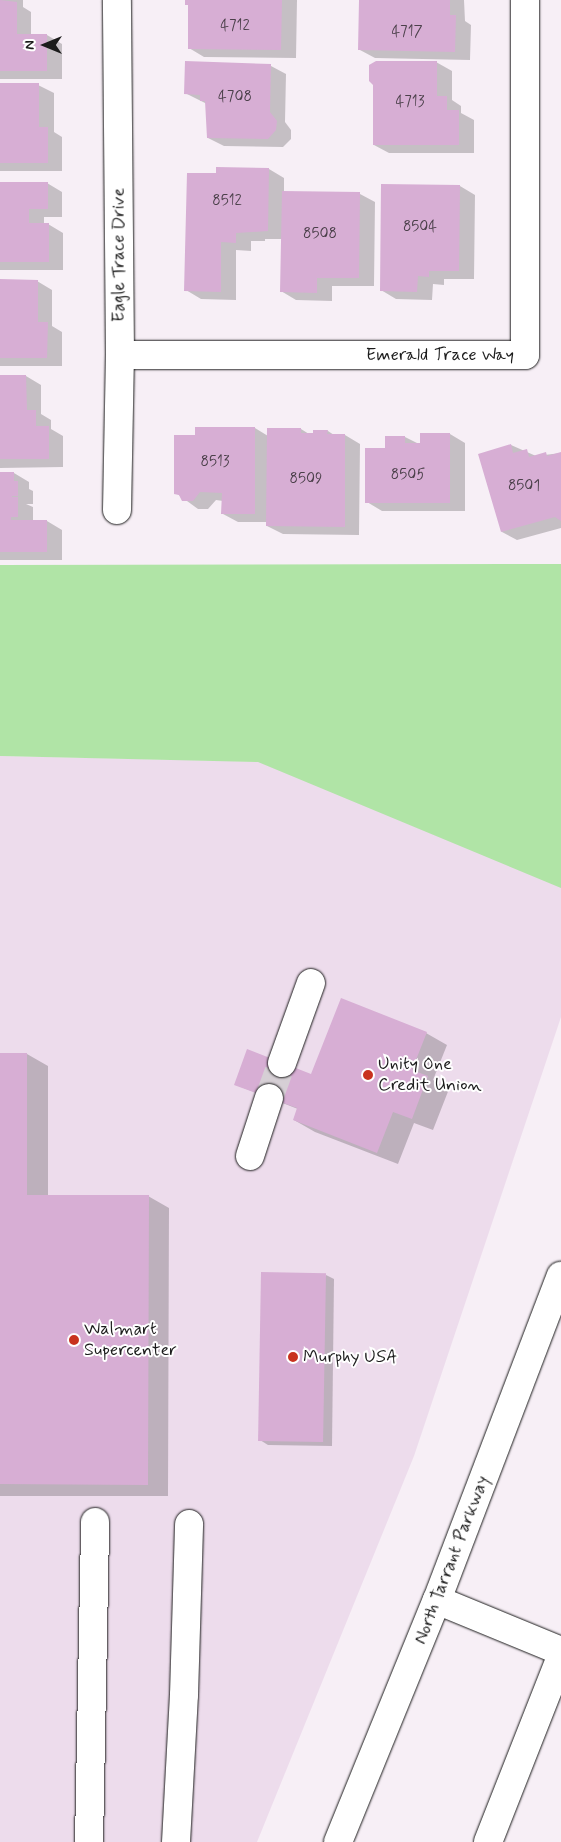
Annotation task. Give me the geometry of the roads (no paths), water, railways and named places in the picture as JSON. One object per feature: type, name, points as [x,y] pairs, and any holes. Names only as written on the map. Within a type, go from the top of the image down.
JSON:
[{"type":"street","name":"Eagle Trace Drive","points":[[117,0],[120,355],[117,510]]},
{"type":"street","name":"Emerald Trace Way","points":[[120,355],[525,355],[525,0]]},
{"type":"street","points":[[282,1063],[311,983]]},
{"type":"street","points":[[250,1156],[269,1098]]},
{"type":"street","name":"North Tarrant Parkway","points":[[338,1842],[437,1600],[561,1276]]},
{"type":"street","points":[[89,1842],[95,1522]]},
{"type":"street","points":[[176,1842],[184,1695],[189,1524]]},
{"type":"street","points":[[437,1600],[561,1651]]},
{"type":"street","points":[[488,1842],[561,1657]]},
{"type":"tunnel","points":[[269,1098],[282,1063]]},
{"type":"place","name":"Unity One Credit Union","points":[[368,1075]]},
{"type":"place","name":"Walmart Supercenter","points":[[74,1340]]},
{"type":"place","name":"Murphy USA","points":[[293,1357]]}]
